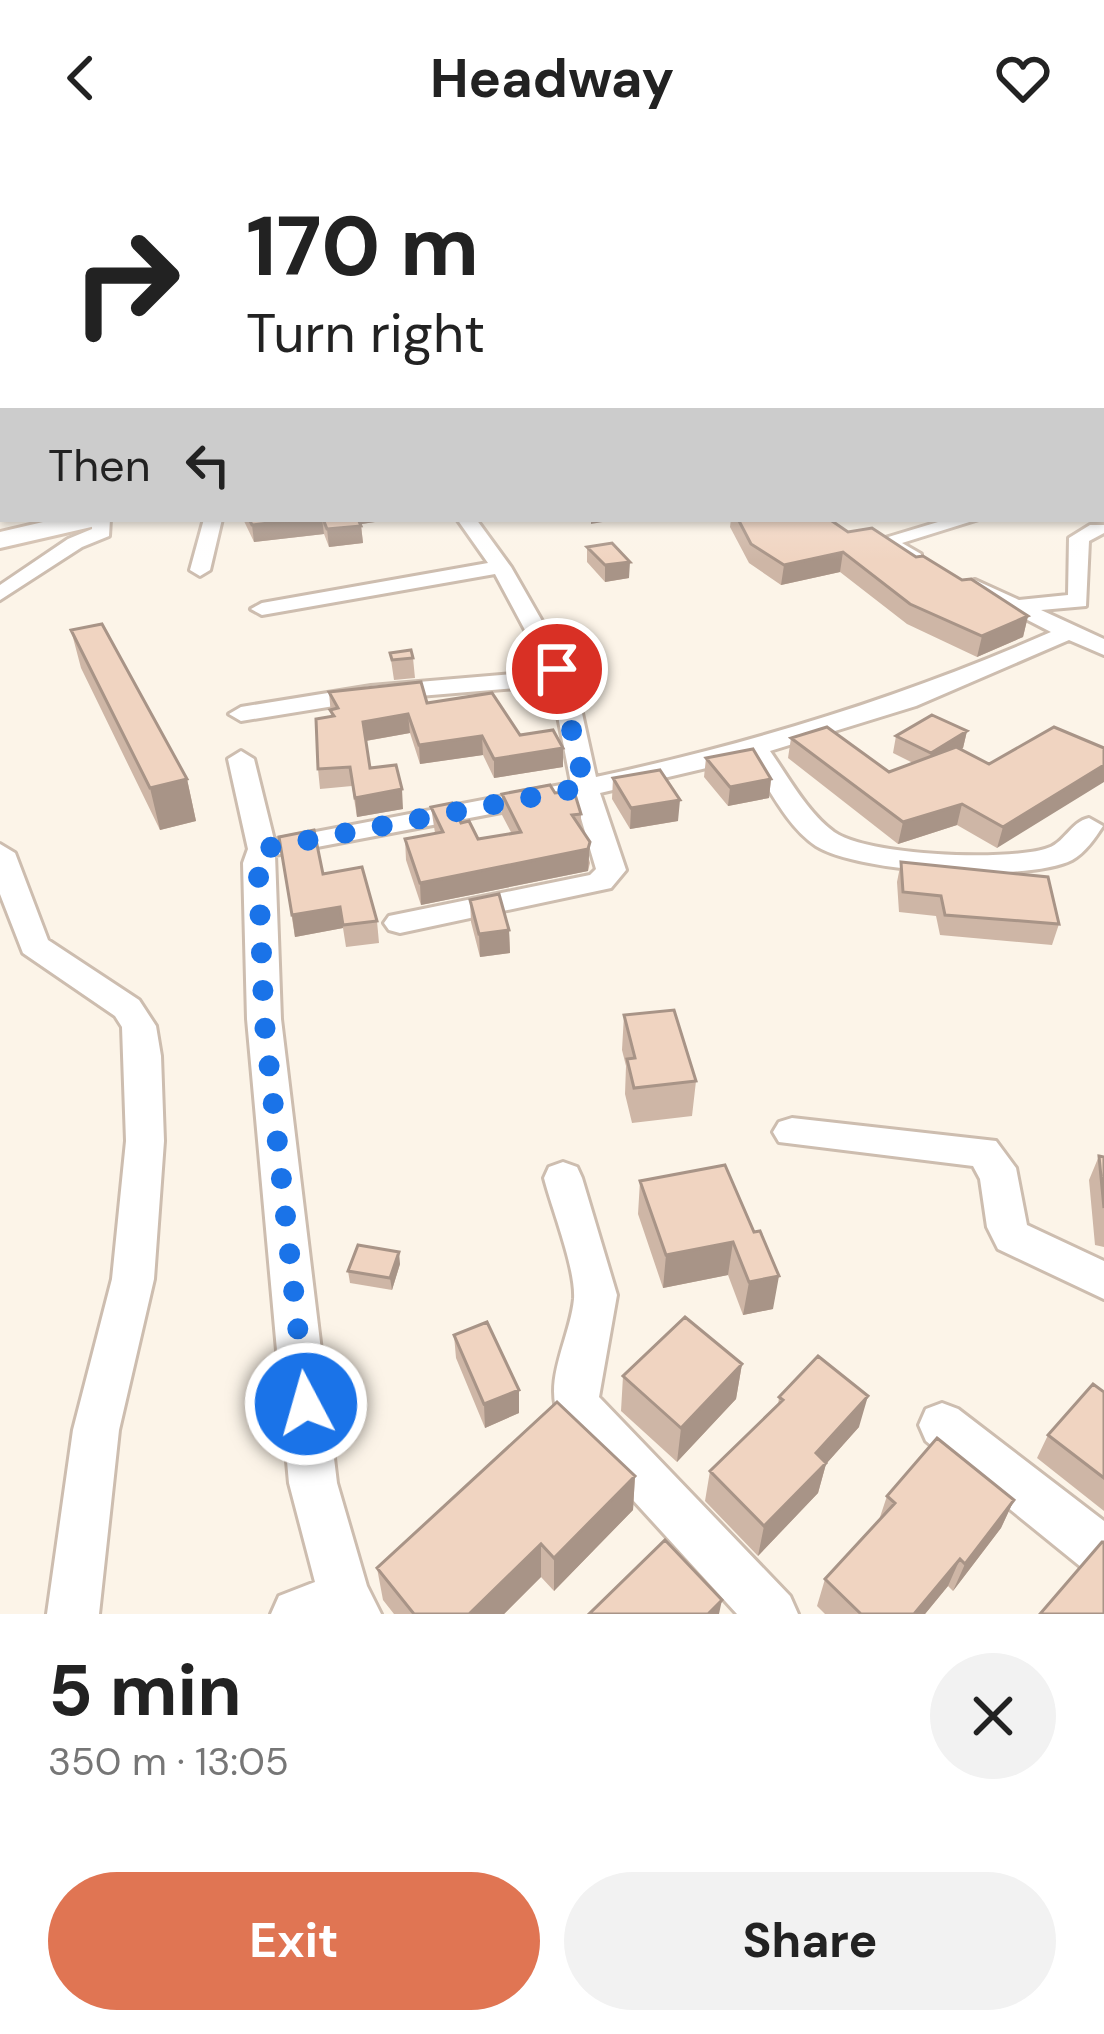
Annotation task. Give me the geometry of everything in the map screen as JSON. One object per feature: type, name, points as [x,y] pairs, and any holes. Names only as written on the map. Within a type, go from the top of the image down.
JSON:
[{"type":"main road","points":[[0,540],[79,522]]},
{"type":"street","points":[[0,594],[75,543],[102,532],[101,522]]},
{"type":"street","points":[[200,570],[212,522]]},
{"type":"street","points":[[400,923],[608,878],[610,861],[585,787],[562,677],[501,567],[468,522]]},
{"type":"street","points":[[958,522],[885,541],[1104,648]]},
{"type":"street","points":[[1017,606],[1078,601],[1078,538],[1096,530]]},
{"type":"street","points":[[262,609],[501,567]]},
{"type":"street","points":[[262,849],[585,787],[754,747],[930,693],[1069,632]]},
{"type":"street","points":[[241,714],[405,689],[562,677]]},
{"type":"street","points":[[754,747],[821,836],[850,850],[993,862],[1041,860],[1068,850],[1090,826]]},
{"type":"street","points":[[241,759],[262,849],[258,862],[264,1019],[313,1484],[333,1609]]},
{"type":"street","points":[[0,853],[34,946],[127,1008],[139,1025],[143,1056],[145,1141],[134,1279],[96,1430],[74,1614]]},
{"type":"street","points":[[792,1132],[983,1152],[996,1165],[1006,1228],[1012,1237],[1104,1281]]},
{"type":"street","points":[[563,1178],[596,1295],[577,1382],[577,1405],[587,1422],[772,1614]]},
{"type":"street","points":[[942,1425],[1104,1553]]},
{"type":"building","points":[[324,522],[359,522],[361,526],[327,529]]},
{"type":"building","points":[[740,522],[833,522],[848,532],[872,528],[916,557],[923,556],[962,580],[971,579],[1028,616],[982,636],[910,604],[843,552],[784,565],[751,544]]},
{"type":"building","points":[[612,543],[630,562],[605,565],[587,547]]},
{"type":"building","points":[[102,624],[187,779],[150,788],[71,630]]},
{"type":"building","points":[[411,650],[413,658],[392,660],[390,653]]},
{"type":"building","points":[[421,682],[427,703],[492,693],[520,735],[553,730],[563,748],[494,759],[482,736],[419,745],[408,714],[363,722],[370,768],[396,765],[402,789],[355,798],[350,767],[318,769],[316,719],[334,716],[330,710],[338,708],[329,692]]},
{"type":"building","points":[[932,715],[967,731],[931,753],[896,736]]},
{"type":"building","points":[[827,727],[889,772],[956,747],[989,764],[1054,727],[1104,748],[1104,765],[1003,827],[962,804],[903,822],[791,738]]},
{"type":"building","points":[[753,749],[771,779],[730,787],[706,758]]},
{"type":"building","points":[[660,770],[680,800],[631,808],[613,778]]},
{"type":"building","points":[[550,785],[555,793],[574,791],[581,814],[572,815],[590,842],[588,849],[420,883],[405,839],[443,832],[431,807],[452,803],[461,823],[469,821],[478,839],[521,832],[502,794]]},
{"type":"building","points":[[314,830],[323,874],[362,867],[377,921],[343,925],[340,907],[292,915],[279,837]]},
{"type":"building","points":[[901,862],[1048,877],[1059,924],[945,915],[941,896],[903,892]]},
{"type":"building","points":[[499,894],[509,930],[479,934],[470,900]]},
{"type":"building","points":[[674,1010],[696,1081],[634,1088],[627,1059],[635,1058],[624,1015]]},
{"type":"building","points":[[1099,1156],[1104,1157],[1104,1208]]},
{"type":"building","points":[[725,1165],[779,1276],[749,1282],[733,1242],[666,1255],[640,1181]]},
{"type":"building","points":[[358,1245],[399,1252],[390,1278],[348,1271]]},
{"type":"building","points":[[685,1317],[742,1364],[681,1428],[623,1376]]},
{"type":"building","points":[[487,1322],[519,1390],[484,1404],[454,1335]]},
{"type":"building","points":[[818,1356],[868,1396],[816,1453],[826,1463],[764,1526],[710,1471],[783,1400],[779,1397]]},
{"type":"building","points":[[1093,1384],[1104,1392],[1104,1478],[1048,1435]]},
{"type":"building","points":[[557,1402],[635,1476],[554,1558],[541,1544],[469,1614],[414,1614],[377,1568]]},
{"type":"building","points":[[937,1438],[1014,1500],[965,1564],[960,1559],[914,1614],[861,1614],[825,1579],[895,1503],[887,1496]]},
{"type":"building","points":[[665,1540],[722,1600],[708,1614],[589,1614]]},
{"type":"building","points":[[1102,1542],[1104,1614],[1040,1614]]},
{"type":"route","points":[[306,1404],[264,1019],[258,862],[262,849],[585,787],[557,669]]}]
